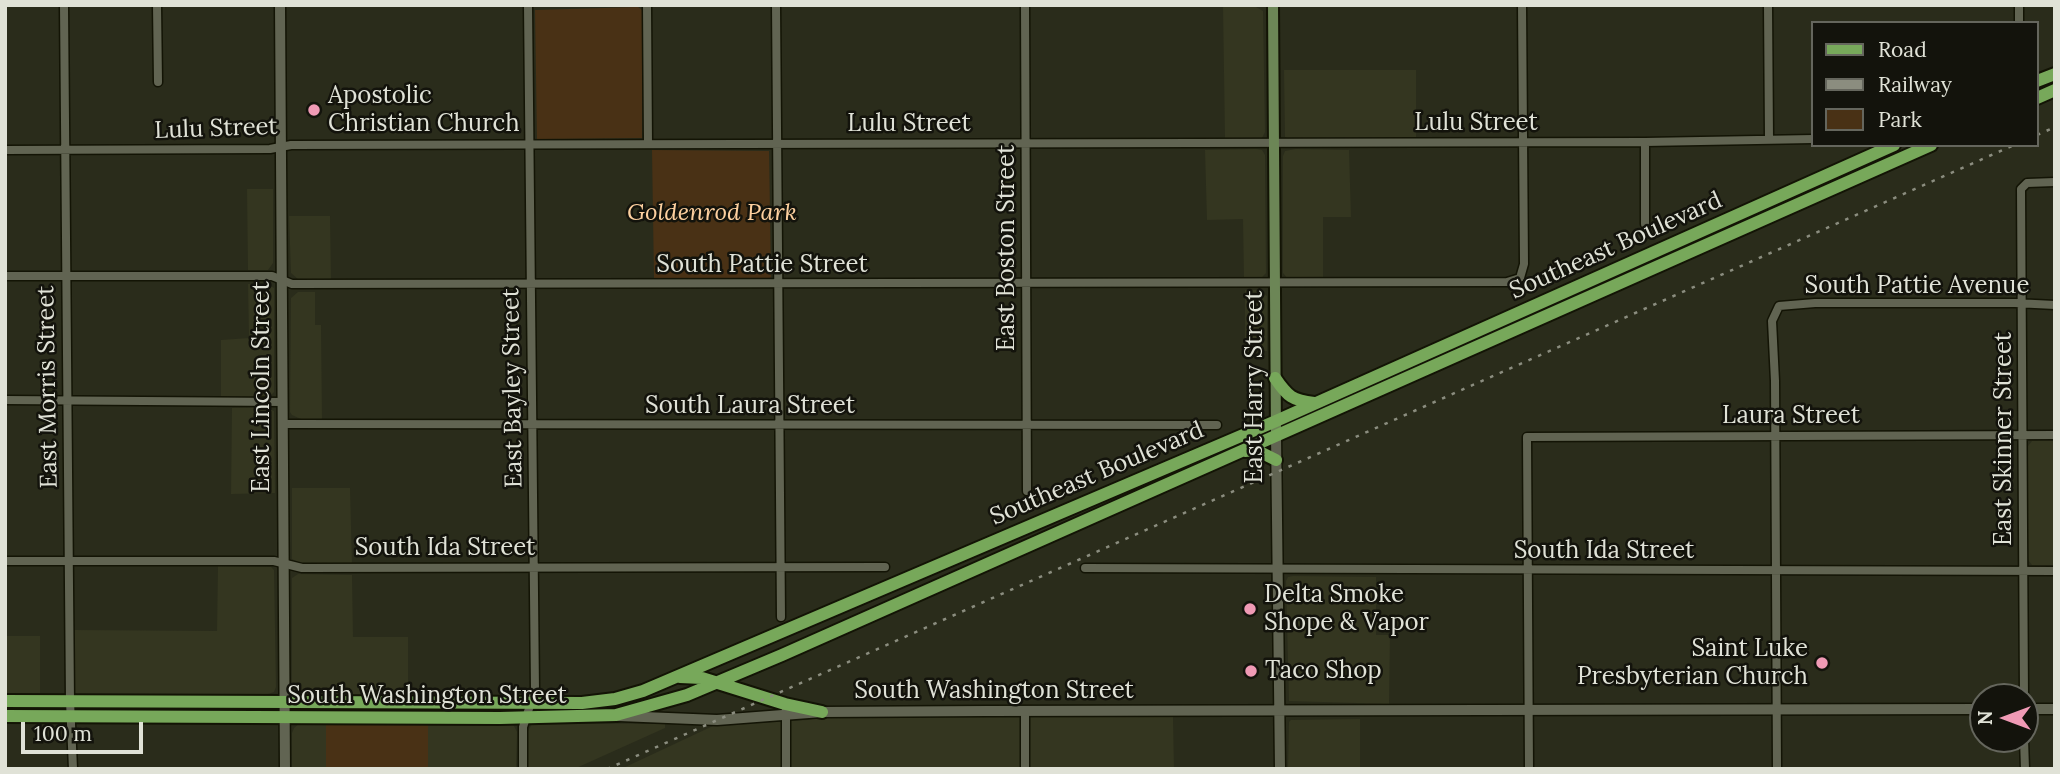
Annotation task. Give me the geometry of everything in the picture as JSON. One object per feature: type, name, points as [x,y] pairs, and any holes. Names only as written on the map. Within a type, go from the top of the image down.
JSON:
[{"type":"main road","name":"East Harry Street","points":[[1273,5],[1276,435]]},
{"type":"main road","points":[[2039,97],[2055,90]]},
{"type":"main road","name":"Southeast Boulevard","points":[[285,702],[582,703],[615,699],[643,691],[1276,421],[1890,147]]},
{"type":"main road","name":"Southeast Boulevard","points":[[616,715],[655,705],[718,683],[1926,147]]},
{"type":"main road","points":[[1275,378],[1288,396],[1315,403]]},
{"type":"main road","points":[[1238,452],[1256,450],[1276,460]]},
{"type":"main road","points":[[675,678],[692,677],[718,683],[786,710],[822,712]]},
{"type":"main road","name":"South Washington Street","points":[[5,701],[285,702]]},
{"type":"main road","name":"South Washington Street","points":[[5,716],[527,718],[616,715]]},
{"type":"street","name":"East Morris Street","points":[[64,5],[70,701],[73,769]]},
{"type":"street","points":[[157,5],[158,82]]},
{"type":"street","name":"East Lincoln Street","points":[[280,5],[285,769]]},
{"type":"street","name":"East Bayley Street","points":[[523,769],[523,727],[535,690],[528,5]]},
{"type":"street","points":[[647,5],[648,144]]},
{"type":"street","points":[[775,5],[781,617]]},
{"type":"street","name":"East Boston Street","points":[[1025,5],[1027,491]]},
{"type":"street","points":[[1522,5],[1522,141]]},
{"type":"street","points":[[1768,5],[1769,139]]},
{"type":"street","name":"Lulu Street","points":[[5,150],[270,149],[291,145],[1645,142],[1812,139]]},
{"type":"street","name":"South Pattie Street","points":[[5,276],[272,276],[292,284],[531,285],[1507,282],[1520,278],[1524,264],[1522,141]]},
{"type":"street","points":[[1645,142],[1645,224]]},
{"type":"street","name":"East Skinner Street","points":[[2024,683],[2021,189],[2027,183],[2055,182]]},
{"type":"street","name":"South Pattie Avenue","points":[[1775,435],[1772,321],[1779,306],[1815,303],[2055,305]]},
{"type":"street","points":[[5,400],[283,402]]},
{"type":"street","name":"South Laura Street","points":[[283,424],[1217,425]]},
{"type":"street","name":"East Harry Street","points":[[1276,435],[1280,769]]},
{"type":"street","points":[[1775,435],[1777,769]]},
{"type":"street","name":"Laura Street","points":[[1529,570],[1527,437],[2055,435]]},
{"type":"street","name":"South Ida Street","points":[[5,561],[274,561],[302,568],[885,567]]},
{"type":"street","name":"South Ida Street","points":[[1085,568],[2055,571]]},
{"type":"street","points":[[1529,570],[1529,769]]},
{"type":"street","name":"South Washington Street","points":[[822,712],[1969,709]]},
{"type":"street","points":[[786,710],[786,769]]},
{"type":"street","name":"South Washington Street","points":[[616,715],[717,720],[786,710]]},
{"type":"street","points":[[1025,711],[1025,769]]},
{"type":"shaded area","points":[[1223,6],[1256,7],[1263,11],[1265,132],[1262,138],[1225,139]]},
{"type":"shaded area","points":[[1284,70],[1416,70],[1416,138],[1285,137]]},
{"type":"shaded area","points":[[1205,150],[1262,150],[1265,155],[1266,273],[1260,279],[1244,280],[1243,219],[1207,220]]},
{"type":"shaded area","points":[[1349,150],[1351,217],[1323,217],[1323,278],[1288,279],[1283,273],[1283,156],[1285,151]]},
{"type":"shaded area","points":[[247,189],[273,189],[273,263],[268,270],[248,270]]},
{"type":"shaded area","points":[[289,216],[330,216],[331,280],[299,280],[291,273]]},
{"type":"shaded area","points":[[248,284],[267,284],[274,288],[274,392],[269,397],[221,397],[221,340],[249,338]]},
{"type":"shaded area","points":[[1245,290],[1260,290],[1267,296],[1267,351],[1245,351]]},
{"type":"shaded area","points":[[298,292],[315,292],[315,325],[321,325],[322,420],[303,420],[290,412],[291,298]]},
{"type":"shaded area","points":[[265,407],[274,411],[275,493],[231,494],[232,408]]},
{"type":"shaded area","points":[[2032,441],[2055,441],[2055,565],[2032,565],[2028,560],[2028,446]]},
{"type":"shaded area","points":[[292,488],[350,488],[352,564],[302,564],[292,559]]},
{"type":"shaded area","points":[[218,566],[271,567],[274,570],[274,692],[263,696],[82,697],[75,693],[72,686],[73,630],[217,631]]},
{"type":"shaded area","points":[[298,574],[352,575],[353,637],[408,637],[408,697],[302,697],[292,691],[292,578]]},
{"type":"shaded area","points":[[1293,576],[1376,577],[1376,635],[1390,635],[1389,704],[1289,701],[1286,581]]},
{"type":"shaded area","points":[[5,636],[40,636],[40,697],[5,697]]},
{"type":"shaded area","points":[[822,717],[1173,717],[1174,769],[621,769],[715,725]]},
{"type":"shaded area","points":[[1360,719],[1360,769],[1288,769],[1291,720]]},
{"type":"shaded area","points":[[300,723],[326,723],[326,769],[292,769],[292,733]]},
{"type":"shaded area","points":[[428,723],[513,724],[517,732],[516,769],[428,769]]},
{"type":"shaded area","points":[[532,724],[665,724],[665,728],[574,769],[528,769],[528,731]]},
{"type":"green space","points":[[638,7],[643,14],[642,138],[537,139],[535,10]]},
{"type":"green space","name":"Goldenrod Park","points":[[652,150],[769,151],[771,277],[654,279]]},
{"type":"green space","points":[[326,723],[428,723],[428,769],[326,769]]},
{"type":"railway","points":[[2039,134],[2055,127]]},
{"type":"railway","points":[[607,769],[2009,147]]},
{"type":"place","name":"Apostolic Christian Church","points":[[314,110]]},
{"type":"place","name":"Delta Smoke Shope & Vapor","points":[[1250,609]]},
{"type":"place","name":"Saint Luke Presbyterian Church","points":[[1822,663]]},
{"type":"place","name":"Taco Shop","points":[[1251,671]]}]
